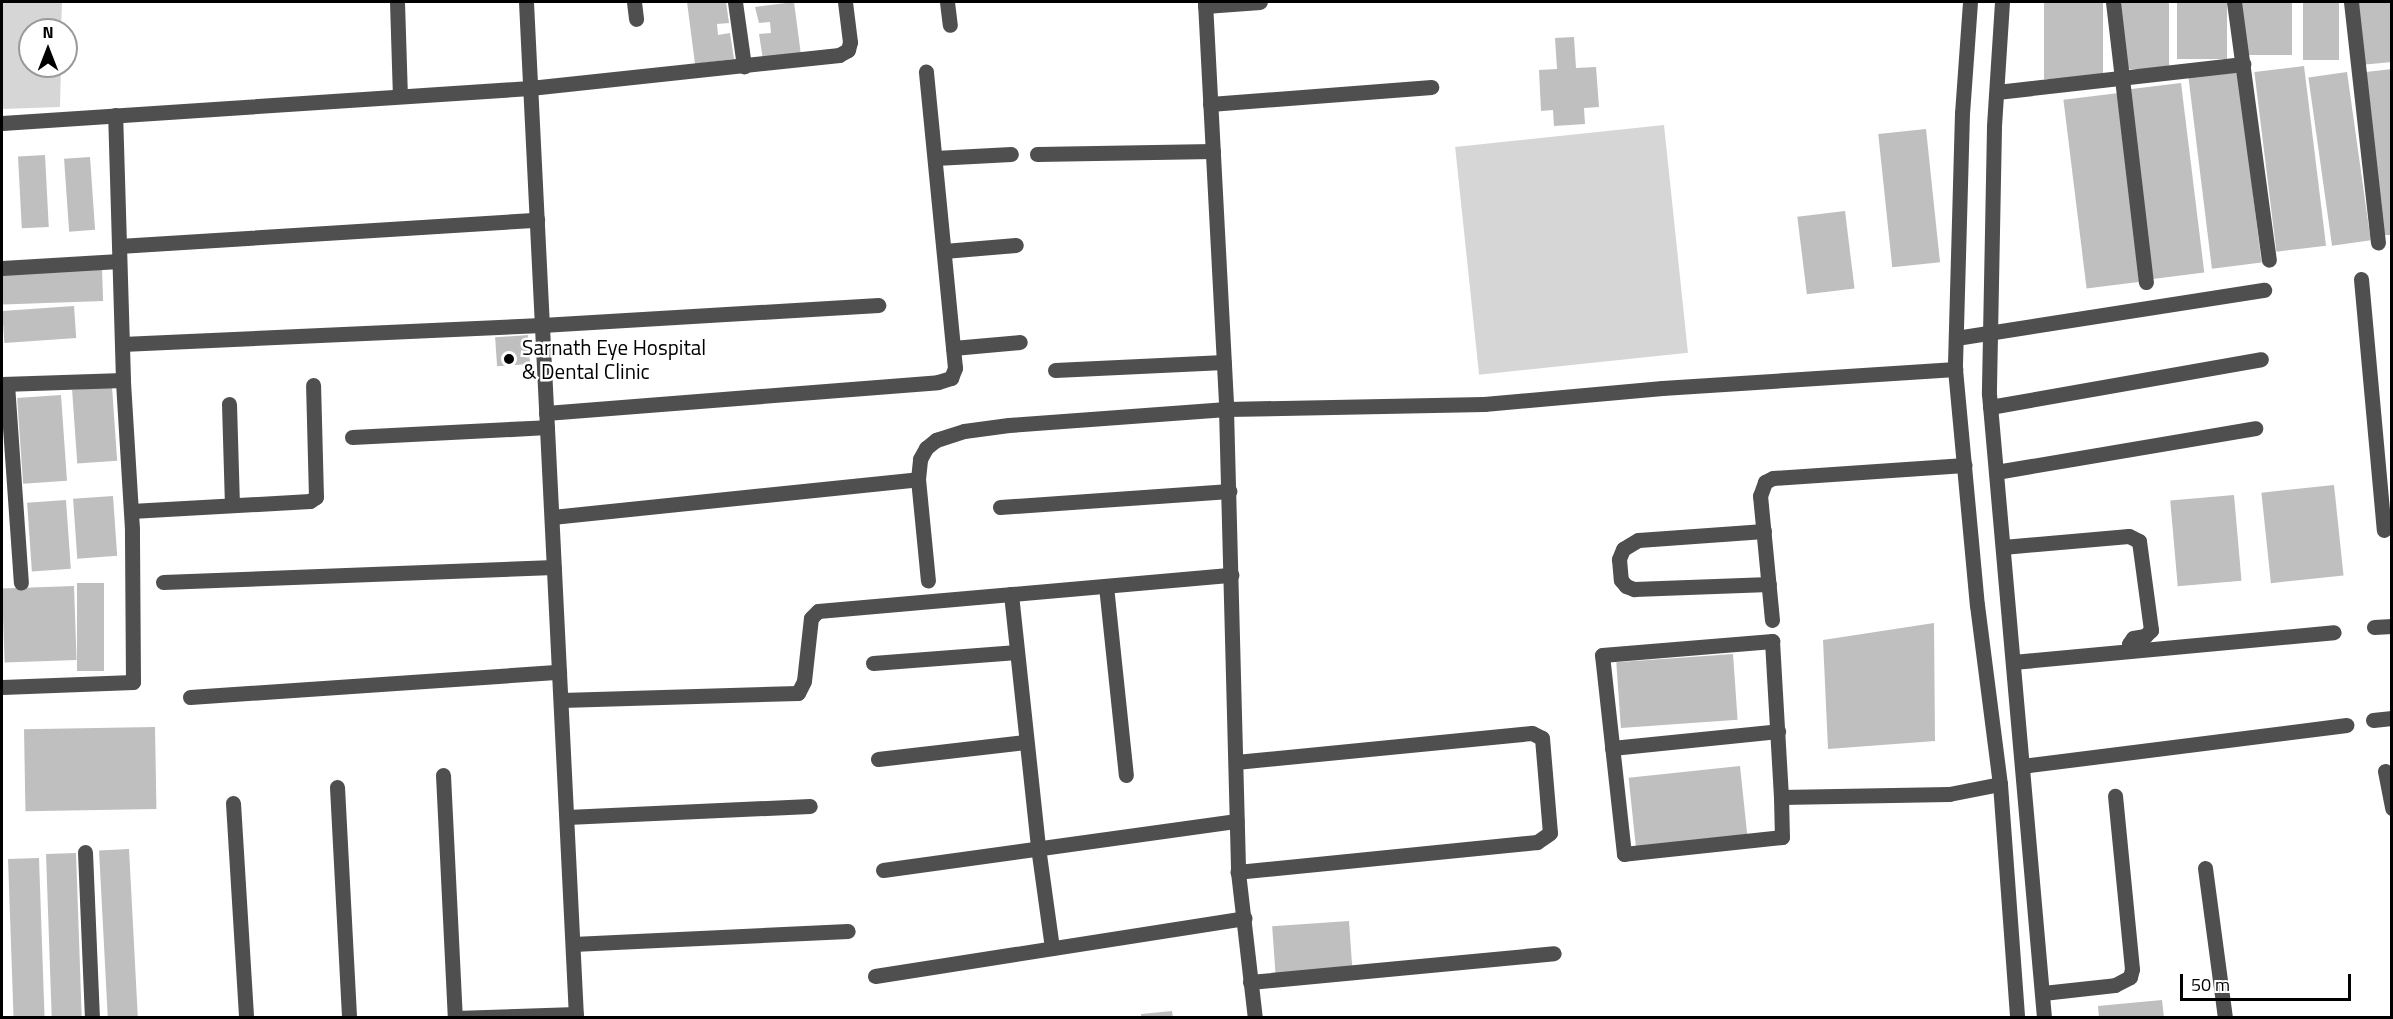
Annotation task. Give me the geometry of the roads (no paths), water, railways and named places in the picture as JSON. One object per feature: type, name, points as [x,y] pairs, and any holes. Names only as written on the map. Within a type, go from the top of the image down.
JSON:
[{"type":"street","points":[[397,2],[400,96]]},
{"type":"street","points":[[443,775],[455,1017],[576,1016],[526,2]]},
{"type":"street","points":[[634,2],[636,19]]},
{"type":"street","points":[[735,2],[744,66]]},
{"type":"street","points":[[2,123],[530,88],[839,55],[848,50],[850,42],[845,2]]},
{"type":"street","points":[[947,2],[950,25]]},
{"type":"street","points":[[1255,1017],[1238,872],[1226,409],[1205,4],[1260,2]]},
{"type":"street","points":[[1970,2],[1962,113],[1955,369],[1977,605],[2000,783],[2017,1017]]},
{"type":"street","points":[[2002,2],[1997,92],[1990,407],[2044,1017]]},
{"type":"street","points":[[2113,2],[2146,282]]},
{"type":"street","points":[[2234,2],[2269,260]]},
{"type":"street","points":[[2351,2],[2378,242]]},
{"type":"street","points":[[1997,92],[2243,64]]},
{"type":"street","points":[[352,437],[938,382],[951,378],[955,368],[926,71]]},
{"type":"street","points":[[1210,104],[1431,87]]},
{"type":"street","points":[[2,687],[133,682],[131,511],[123,380],[115,115]]},
{"type":"street","points":[[1037,154],[1213,151]]},
{"type":"street","points":[[935,158],[1011,154]]},
{"type":"street","points":[[2,268],[119,254],[537,220]]},
{"type":"street","points":[[944,250],[1016,245]]},
{"type":"street","points":[[2361,279],[2384,530]]},
{"type":"street","points":[[1956,338],[2264,290]]},
{"type":"street","points":[[122,344],[542,325],[878,305]]},
{"type":"street","points":[[953,348],[1020,342]]},
{"type":"street","points":[[1990,407],[2261,359]]},
{"type":"street","points":[[1054,370],[1224,362]]},
{"type":"street","points":[[928,581],[918,479],[920,459],[926,448],[936,441],[964,431],[1009,425],[1226,409],[1485,404],[1686,387],[1955,369]]},
{"type":"street","points":[[21,583],[4,384],[123,380]]},
{"type":"street","points":[[131,511],[310,501],[316,497],[313,385]]},
{"type":"street","points":[[229,404],[232,505]]},
{"type":"street","points":[[1996,472],[2255,428]]},
{"type":"street","points":[[2375,436],[2391,435]]},
{"type":"street","points":[[1772,620],[1760,496],[1765,482],[1773,478],[1965,465]]},
{"type":"street","points":[[552,517],[918,479]]},
{"type":"street","points":[[1000,507],[1229,491]]},
{"type":"street","points":[[1764,531],[1638,540],[1623,549],[1620,559],[1621,580],[1626,586],[1634,589],[1769,584]]},
{"type":"street","points":[[2003,547],[2129,536],[2139,541],[2151,630],[2149,634],[2130,641],[2129,651]]},
{"type":"street","points":[[163,582],[554,567]]},
{"type":"street","points":[[561,700],[798,693],[804,681],[813,613],[1231,575]]},
{"type":"street","points":[[1106,586],[1126,775]]},
{"type":"street","points":[[1011,594],[1038,847],[1052,948]]},
{"type":"street","points":[[2374,627],[2391,626]]},
{"type":"street","points":[[2013,662],[2334,632]]},
{"type":"street","points":[[1772,641],[1778,731],[1782,837],[1624,854],[1602,656],[1772,641]]},
{"type":"street","points":[[873,663],[1017,652]]},
{"type":"street","points":[[190,697],[559,672]]},
{"type":"street","points":[[2373,720],[2391,718]]},
{"type":"street","points":[[2022,766],[2346,725]]},
{"type":"street","points":[[1612,748],[1778,731]]},
{"type":"street","points":[[1236,762],[1532,733],[1542,738],[1550,832],[1537,842],[1238,872]]},
{"type":"street","points":[[878,759],[1026,742]]},
{"type":"street","points":[[2385,771],[2391,808]]},
{"type":"street","points":[[1781,797],[1949,794],[2000,783]]},
{"type":"street","points":[[337,787],[349,1017]]},
{"type":"street","points":[[2043,993],[2115,985],[2130,977],[2132,969],[2115,796]]},
{"type":"street","points":[[233,802],[246,1017]]},
{"type":"street","points":[[567,817],[810,806]]},
{"type":"street","points":[[883,870],[1038,847],[1237,822]]},
{"type":"street","points":[[85,852],[92,1017]]},
{"type":"street","points":[[2205,868],[2224,1017]]},
{"type":"street","points":[[875,976],[1244,918]]},
{"type":"street","points":[[573,944],[848,930]]},
{"type":"street","points":[[1250,982],[1554,953]]},
{"type":"place","name":"Sarnath Eye Hospital & Dental Clinic","points":[[509,359]]}]
